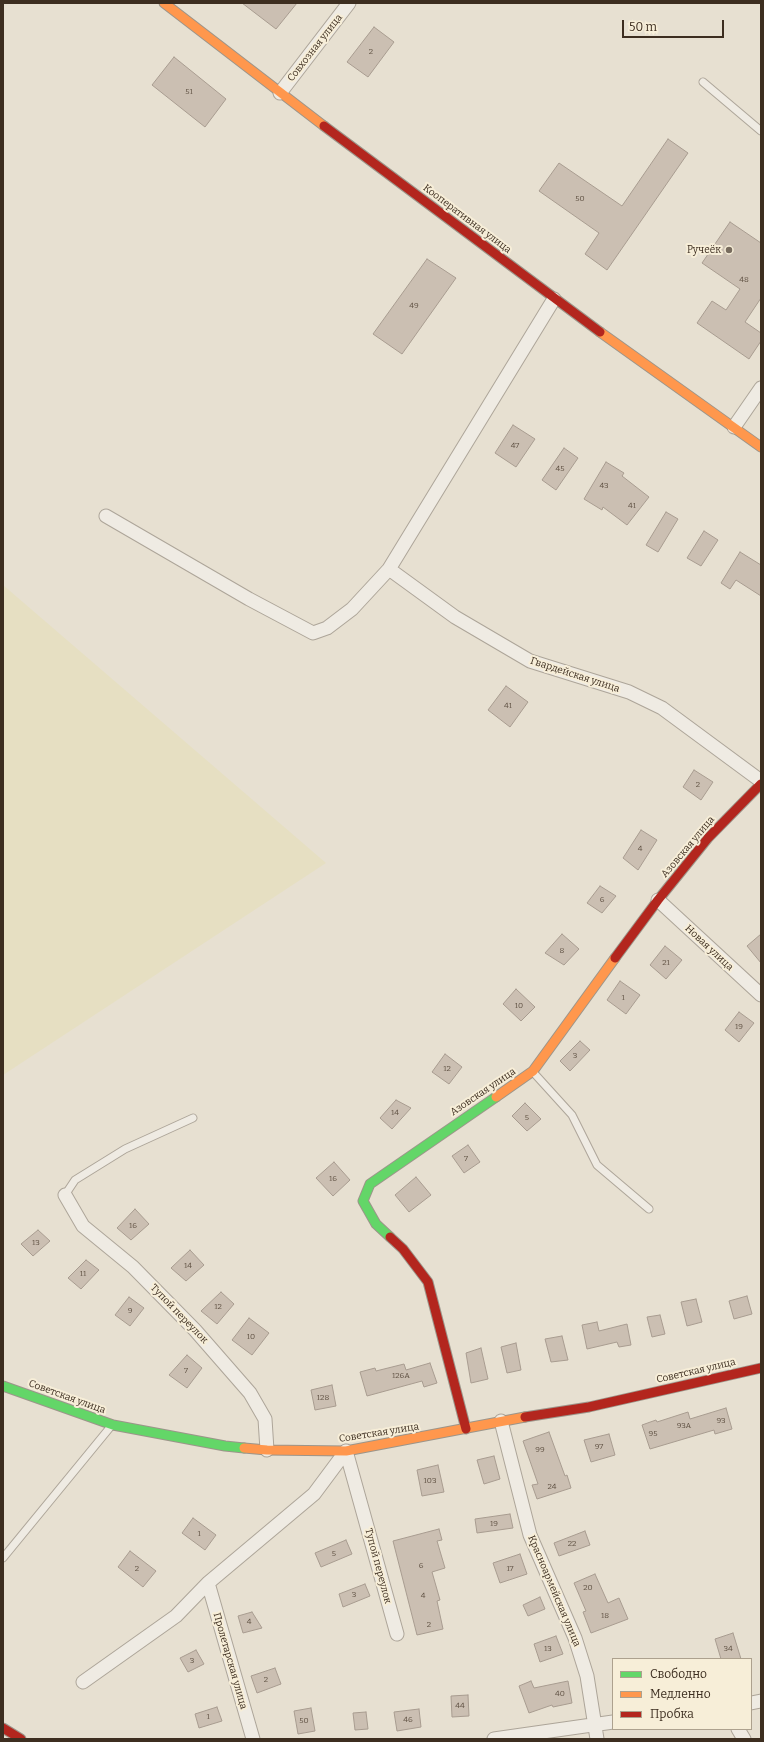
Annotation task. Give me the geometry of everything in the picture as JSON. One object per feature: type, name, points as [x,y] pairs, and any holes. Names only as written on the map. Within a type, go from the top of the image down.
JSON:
[{"type":"street","name":"Кооперативная улица","points":[[164,3],[280,93],[554,299],[761,447]]},
{"type":"street","name":"Совхозная улица","points":[[280,93],[349,3]]},
{"type":"street","points":[[106,516],[249,599],[313,633],[327,628],[352,609],[389,569],[554,299]]},
{"type":"street","points":[[734,427],[761,388]]},
{"type":"street","name":"Гвардейская улица","points":[[389,569],[455,617],[530,661],[629,692],[662,708],[761,782]]},
{"type":"street","name":"Азовская улица","points":[[466,1429],[428,1282],[403,1249],[376,1224],[363,1200],[370,1184],[533,1071],[658,900],[708,838],[761,782]]},
{"type":"street","name":"Новая улица","points":[[658,900],[761,995]]},
{"type":"street","name":"Тупой переулок","points":[[65,1195],[83,1226],[133,1267],[184,1318],[250,1393],[265,1419],[267,1450]]},
{"type":"street","name":"Советская улица","points":[[3,1386],[112,1425],[225,1446],[267,1450],[346,1452],[502,1421],[589,1407],[761,1368]]},
{"type":"street","name":"Красноармейская улица","points":[[502,1421],[530,1536],[575,1638],[587,1676],[596,1724],[597,1739]]},
{"type":"street","points":[[83,1682],[176,1616],[208,1583],[314,1494],[346,1452]]},
{"type":"street","name":"Тупой переулок","points":[[346,1452],[397,1634]]},
{"type":"street","name":"Пролетарская улица","points":[[208,1583],[253,1739]]},
{"type":"street","points":[[494,1739],[612,1722]]},
{"type":"street","points":[[3,1728],[21,1739]]},
{"type":"street","points":[[739,1730],[744,1739]]},
{"type":"lane","points":[[703,82],[761,130]]},
{"type":"lane","points":[[533,1071],[572,1115],[597,1165],[649,1209]]},
{"type":"lane","points":[[65,1195],[75,1180],[125,1149],[193,1118]]},
{"type":"lane","points":[[3,1558],[112,1425]]},
{"type":"shaded area","points":[[3,585],[326,863],[3,1075]]},
{"type":"building","points":[[242,3],[297,3],[276,29]]},
{"type":"building","points":[[374,27],[394,42],[368,77],[347,62]]},
{"type":"building","points":[[174,57],[226,99],[205,127],[152,85]]},
{"type":"building","points":[[668,139],[688,153],[607,270],[585,254],[599,233],[539,191],[559,163],[622,206]]},
{"type":"building","points":[[730,222],[761,243],[761,298],[745,322],[761,333],[761,341],[749,359],[697,323],[712,301],[726,310],[740,289],[702,263]]},
{"type":"building","points":[[427,259],[456,278],[402,354],[373,334]]},
{"type":"building","points":[[513,425],[535,439],[516,467],[495,453]]},
{"type":"building","points":[[564,448],[578,458],[556,490],[542,480]]},
{"type":"building","points":[[606,462],[624,473],[622,476],[649,497],[627,525],[603,507],[602,510],[584,499]]},
{"type":"building","points":[[666,512],[678,519],[658,552],[646,545]]},
{"type":"building","points":[[704,531],[718,540],[701,566],[687,558]]},
{"type":"building","points":[[740,552],[761,565],[761,596],[736,580],[730,589],[721,583]]},
{"type":"building","points":[[506,686],[528,702],[510,727],[488,710]]},
{"type":"building","points":[[694,770],[713,782],[701,800],[683,787]]},
{"type":"building","points":[[641,830],[657,840],[638,870],[623,858]]},
{"type":"building","points":[[600,886],[616,896],[602,913],[587,903]]},
{"type":"building","points":[[562,934],[579,949],[564,965],[545,953]]},
{"type":"building","points":[[761,934],[761,963],[747,946]]},
{"type":"building","points":[[665,946],[682,960],[666,979],[650,965]]},
{"type":"building","points":[[620,981],[640,995],[626,1014],[607,1000]]},
{"type":"building","points":[[516,989],[535,1007],[521,1021],[503,1004]]},
{"type":"building","points":[[739,1012],[754,1023],[739,1042],[725,1030]]},
{"type":"building","points":[[580,1041],[590,1050],[570,1071],[560,1061]]},
{"type":"building","points":[[445,1054],[462,1067],[449,1084],[432,1072]]},
{"type":"building","points":[[396,1100],[411,1108],[392,1129],[380,1118]]},
{"type":"building","points":[[525,1103],[541,1119],[527,1131],[512,1116]]},
{"type":"building","points":[[468,1145],[480,1162],[464,1173],[452,1156]]},
{"type":"building","points":[[334,1162],[350,1180],[333,1196],[316,1178]]},
{"type":"building","points":[[416,1177],[431,1195],[409,1212],[395,1195]]},
{"type":"building","points":[[135,1209],[149,1224],[131,1240],[117,1228]]},
{"type":"building","points":[[38,1230],[50,1241],[33,1256],[21,1244]]},
{"type":"building","points":[[190,1250],[204,1265],[186,1281],[171,1268]]},
{"type":"building","points":[[86,1260],[99,1270],[81,1289],[68,1278]]},
{"type":"building","points":[[221,1292],[234,1304],[217,1324],[201,1311]]},
{"type":"building","points":[[747,1296],[752,1314],[734,1319],[729,1301]]},
{"type":"building","points":[[129,1297],[144,1308],[130,1326],[115,1315]]},
{"type":"building","points":[[696,1299],[702,1322],[687,1326],[681,1302]]},
{"type":"building","points":[[660,1315],[665,1334],[652,1337],[647,1317]]},
{"type":"building","points":[[249,1318],[269,1333],[252,1355],[232,1340]]},
{"type":"building","points":[[597,1322],[599,1331],[627,1324],[631,1345],[619,1347],[617,1342],[587,1349],[582,1325]]},
{"type":"building","points":[[562,1336],[568,1360],[551,1362],[545,1339]]},
{"type":"building","points":[[516,1343],[521,1370],[507,1373],[501,1347]]},
{"type":"building","points":[[481,1348],[488,1379],[471,1383],[466,1353]]},
{"type":"building","points":[[187,1355],[202,1368],[187,1388],[169,1375]]},
{"type":"building","points":[[430,1363],[437,1383],[424,1387],[422,1381],[367,1396],[360,1372],[375,1368],[376,1371],[404,1364],[406,1370]]},
{"type":"building","points":[[332,1385],[336,1406],[315,1410],[311,1390]]},
{"type":"building","points":[[726,1408],[732,1429],[715,1434],[714,1430],[650,1449],[642,1425],[688,1412],[690,1419]]},
{"type":"building","points":[[549,1432],[571,1488],[537,1499],[532,1485],[538,1484],[523,1441]]},
{"type":"building","points":[[609,1434],[615,1455],[591,1462],[584,1440]]},
{"type":"building","points":[[494,1456],[500,1479],[484,1484],[477,1460]]},
{"type":"building","points":[[438,1465],[444,1492],[422,1496],[417,1470]]},
{"type":"building","points":[[510,1514],[513,1528],[477,1533],[475,1519]]},
{"type":"building","points":[[193,1518],[216,1535],[205,1550],[182,1533]]},
{"type":"building","points":[[439,1529],[442,1540],[437,1541],[445,1568],[432,1572],[440,1600],[437,1601],[443,1629],[417,1635],[393,1541]]},
{"type":"building","points":[[585,1531],[590,1545],[559,1556],[554,1543]]},
{"type":"building","points":[[346,1540],[352,1554],[321,1567],[315,1553]]},
{"type":"building","points":[[130,1551],[156,1571],[143,1587],[118,1567]]},
{"type":"building","points":[[520,1554],[527,1574],[500,1583],[493,1563]]},
{"type":"building","points":[[595,1574],[608,1603],[619,1598],[628,1619],[591,1633],[583,1612],[586,1611],[574,1583]]},
{"type":"building","points":[[365,1584],[370,1596],[343,1607],[339,1594]]},
{"type":"building","points":[[540,1597],[545,1609],[528,1616],[523,1605]]},
{"type":"building","points":[[252,1612],[262,1628],[243,1633],[238,1616]]},
{"type":"building","points":[[733,1633],[741,1658],[721,1658],[715,1639]]},
{"type":"building","points":[[556,1636],[563,1654],[540,1662],[534,1644]]},
{"type":"building","points":[[196,1650],[204,1664],[188,1672],[180,1658]]},
{"type":"building","points":[[275,1668],[281,1684],[257,1693],[251,1676]]},
{"type":"building","points":[[531,1681],[534,1688],[568,1681],[572,1703],[553,1707],[552,1705],[529,1713],[519,1686]]},
{"type":"building","points":[[468,1695],[469,1716],[452,1717],[451,1696]]},
{"type":"building","points":[[217,1707],[222,1721],[199,1728],[195,1714]]},
{"type":"building","points":[[311,1708],[315,1731],[298,1734],[294,1711]]},
{"type":"building","points":[[419,1709],[421,1727],[397,1731],[394,1712]]},
{"type":"building","points":[[366,1712],[368,1729],[355,1730],[353,1713]]},
{"type":"traffic: fast","points":[[390,1237],[376,1224],[363,1201],[370,1184],[496,1097]]},
{"type":"traffic: fast","points":[[3,1386],[113,1425],[225,1446],[244,1448]]},
{"type":"traffic: slow","points":[[164,3],[324,126]]},
{"type":"traffic: slow","points":[[600,332],[761,447]]},
{"type":"traffic: slow","points":[[496,1097],[533,1071],[615,958]]},
{"type":"traffic: slow","points":[[244,1448],[267,1450],[346,1451],[525,1417]]},
{"type":"traffic: jam","points":[[324,126],[600,332]]},
{"type":"traffic: jam","points":[[615,958],[658,900],[708,838],[761,784]]},
{"type":"traffic: jam","points":[[390,1237],[403,1249],[428,1282],[466,1429]]},
{"type":"traffic: jam","points":[[525,1417],[589,1407],[761,1368]]},
{"type":"traffic: jam","points":[[3,1728],[21,1739]]},
{"type":"place","name":"Ручеёк","points":[[729,250]]}]
